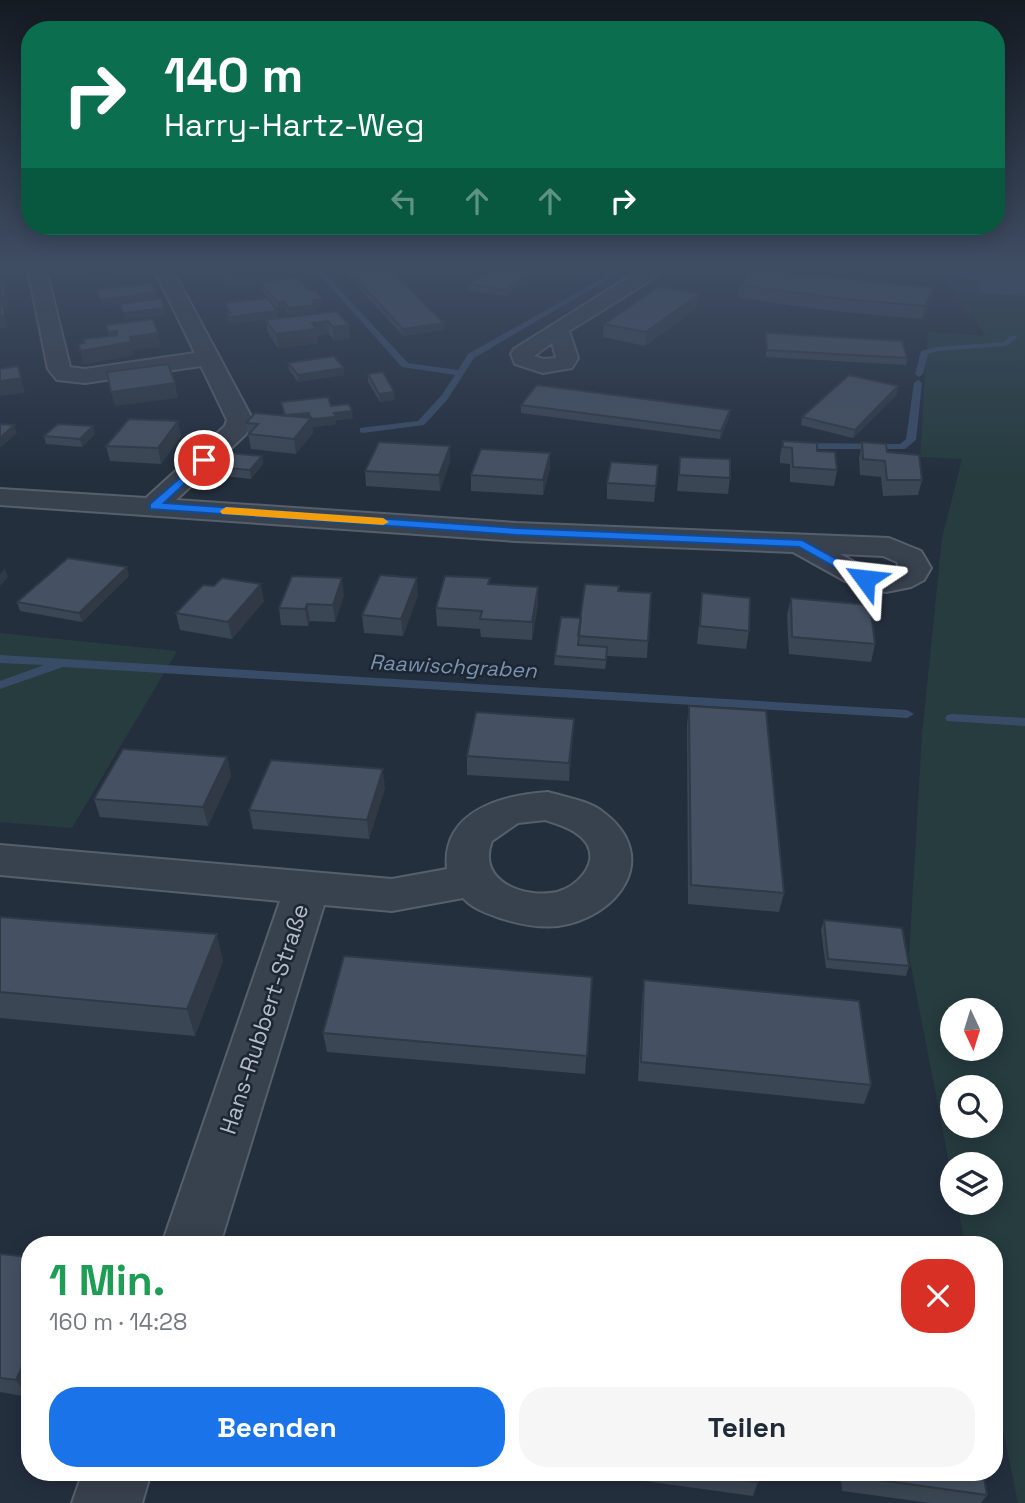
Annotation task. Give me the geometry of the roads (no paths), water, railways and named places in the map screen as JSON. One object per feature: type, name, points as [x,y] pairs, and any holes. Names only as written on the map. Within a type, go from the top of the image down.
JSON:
[{"type":"street","points":[[52,335],[59,369],[65,375],[85,376],[209,358]]},
{"type":"street","points":[[154,506],[237,429],[240,420],[197,335]]},
{"type":"street","points":[[0,498],[154,506],[516,532],[802,544]]},
{"type":"street","name":"Hans-Rubbert-Straße","points":[[0,860],[307,887],[194,1236]]},
{"type":"street","points":[[307,887],[392,895],[473,880]]},
{"type":"street","points":[[107,1503],[114,1481]]},
{"type":"waterway","points":[[378,335],[405,365],[459,373]]},
{"type":"waterway","points":[[363,430],[421,423],[444,398],[471,356],[503,337]]},
{"type":"waterway","points":[[919,374],[924,353],[937,349],[1006,344],[1014,337]]},
{"type":"waterway","points":[[807,446],[902,447],[911,440],[918,383]]},
{"type":"waterway","points":[[0,659],[54,662]]},
{"type":"waterway","name":"Raawischgraben","points":[[0,685],[62,663],[907,714]]},
{"type":"waterway","name":"Raawischgraben","points":[[952,718],[1025,722]]}]
